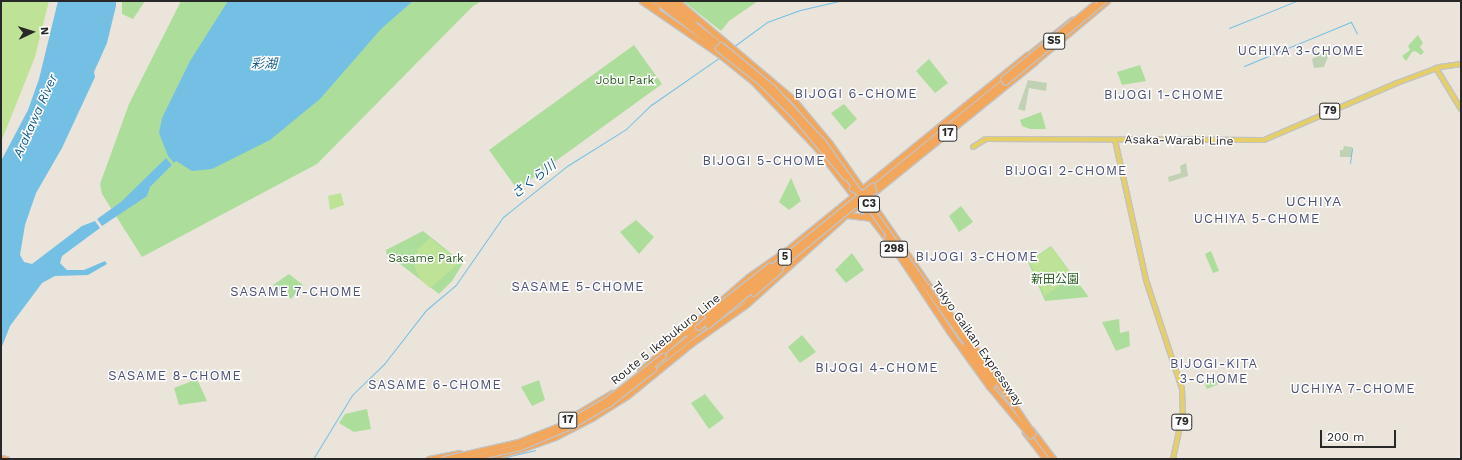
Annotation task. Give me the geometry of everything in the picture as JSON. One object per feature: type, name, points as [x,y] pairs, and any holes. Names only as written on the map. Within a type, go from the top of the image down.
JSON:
[{"type":"highway","name":"298","points":[[642,1],[722,55],[781,109],[861,196],[873,219],[1046,459]]},
{"type":"highway","points":[[648,1],[680,26]]},
{"type":"highway","name":"Tokyo Gaikan Expressway","points":[[657,1],[737,62],[789,110],[833,160],[1031,434],[1053,459]]},
{"type":"highway","name":"Tokyo Gaikan Expressway","points":[[664,1],[746,65],[789,104],[823,142],[1031,434],[1046,459]]},
{"type":"highway","points":[[671,1],[714,33]]},
{"type":"highway","name":"298","points":[[677,1],[778,85],[804,111],[861,196],[1053,459]]},
{"type":"highway","name":"17","points":[[483,459],[548,434],[616,403],[781,276],[815,242],[846,215],[861,196],[1027,55],[1094,1]]},
{"type":"highway","name":"S5","points":[[872,188],[1098,1]]},
{"type":"highway","name":"S5","points":[[1049,43],[1103,1]]},
{"type":"highway","name":"17","points":[[548,434],[605,398],[748,277],[861,196],[1034,63],[1107,1]]},
{"type":"highway","name":"17","points":[[872,188],[1007,77],[1027,55]]},
{"type":"highway","points":[[737,62],[808,136],[869,206],[936,297],[966,333],[1031,434]]},
{"type":"highway","name":"17","points":[[872,188],[1008,78],[1034,63]]},
{"type":"highway","points":[[746,65],[774,85],[799,109],[825,140],[856,184],[861,196]]},
{"type":"highway","points":[[856,184],[863,188],[872,188]]},
{"type":"highway","points":[[716,325],[800,252],[851,204],[853,198],[852,188]]},
{"type":"highway","points":[[684,332],[872,188]]},
{"type":"highway","points":[[872,188],[869,198],[869,206],[929,297],[950,332],[989,386],[1031,434]]},
{"type":"highway","name":"Route 5 Ikebukuro Line","points":[[444,459],[518,442],[569,422],[605,401],[872,188]]},
{"type":"highway","name":"Route 5 Ikebukuro Line","points":[[469,457],[520,447],[570,426],[608,404],[653,369],[872,188]]},
{"type":"highway","points":[[851,204],[869,206]]},
{"type":"highway","name":"17","points":[[851,204],[774,270],[603,405],[758,280],[851,204]]},
{"type":"highway","points":[[846,215],[853,214],[873,219]]},
{"type":"highway","name":"17","points":[[774,270],[815,242]]},
{"type":"highway","points":[[758,280],[787,250]]},
{"type":"highway","points":[[653,369],[800,252]]},
{"type":"highway","points":[[663,356],[773,263]]},
{"type":"highway","points":[[709,322],[753,293]]},
{"type":"highway","name":"17","points":[[492,452],[548,434],[578,420]]},
{"type":"highway","name":"17","points":[[429,459],[537,438]]},
{"type":"highway","points":[[452,459],[469,457]]},
{"type":"highway","points":[[459,459],[469,457]]},
{"type":"highway","points":[[1,458],[6,459]]},
{"type":"main road","name":"Asaka-Warabi Line","points":[[1173,459],[1183,413],[1182,389],[1146,280],[1126,184],[1115,140],[1268,140],[1351,101],[1436,68],[1461,64]]},
{"type":"main road","points":[[1436,68],[1461,109]]},
{"type":"main road","points":[[973,148],[986,139],[1115,140]]},
{"type":"green space","points":[[1,1],[49,1],[35,57],[1,142]]},
{"type":"green space","points":[[122,1],[145,1],[133,19],[122,14]]},
{"type":"green space","points":[[181,1],[482,1],[473,6],[317,164],[142,257],[102,194],[100,184],[129,104]]},
{"type":"green space","points":[[683,1],[758,1],[729,21],[721,31]]},
{"type":"green space","points":[[1418,35],[1423,43],[1420,47],[1424,52],[1421,55],[1415,51],[1412,52],[1406,61],[1402,56],[1410,50],[1408,46]]},
{"type":"green space","name":"Jobu Park","points":[[634,45],[662,84],[517,189],[489,150]]},
{"type":"green space","points":[[1324,52],[1329,54],[1324,67],[1314,68],[1312,59]]},
{"type":"green space","points":[[929,59],[948,83],[935,93],[916,71]]},
{"type":"green space","points":[[1140,65],[1146,81],[1122,85],[1117,72]]},
{"type":"green space","points":[[1028,80],[1047,83],[1046,91],[1029,88],[1025,111],[1018,109]]},
{"type":"green space","points":[[844,104],[857,119],[845,130],[831,113]]},
{"type":"green space","points":[[1041,112],[1046,129],[1030,129],[1022,126],[1020,120]]},
{"type":"green space","points":[[1344,146],[1352,147],[1352,157],[1340,157],[1340,150],[1343,150]]},
{"type":"green space","points":[[1186,163],[1188,176],[1169,182],[1168,177],[1181,173],[1180,166]]},
{"type":"green space","points":[[791,178],[801,201],[789,210],[779,202]]},
{"type":"green space","points":[[341,193],[344,205],[330,210],[328,196]]},
{"type":"green space","points":[[961,206],[973,222],[959,232],[949,216]]},
{"type":"green space","points":[[636,220],[654,237],[639,254],[620,232]]},
{"type":"green space","name":"Sasame Park","points":[[423,231],[463,263],[452,281],[439,294],[386,253],[386,250]]},
{"type":"green space","points":[[430,238],[458,261],[458,264],[430,288],[420,279],[414,265],[418,249]]},
{"type":"green space","name":"新田公園","points":[[1051,246],[1088,297],[1045,301],[1028,262]]},
{"type":"green space","name":"新田公園","points":[[1051,247],[1072,276],[1045,296],[1030,262]]},
{"type":"green space","points":[[1211,251],[1219,271],[1213,273],[1205,254]]},
{"type":"green space","points":[[852,253],[864,270],[846,283],[835,270]]},
{"type":"green space","points":[[289,274],[303,285],[291,299],[273,285]]},
{"type":"green space","points":[[1119,319],[1120,333],[1129,331],[1130,346],[1116,351],[1102,322]]},
{"type":"green space","points":[[802,335],[816,352],[800,363],[788,347]]},
{"type":"green space","points":[[1219,376],[1221,383],[1207,389],[1204,382]]},
{"type":"green space","points":[[197,379],[207,401],[179,405],[174,388]]},
{"type":"green space","points":[[539,380],[545,400],[532,406],[521,387]]},
{"type":"green space","points":[[705,394],[724,418],[709,429],[691,403]]},
{"type":"green space","points":[[367,409],[371,429],[354,432],[339,423],[345,414]]},
{"type":"water","name":"Arakawa River","points":[[58,1],[116,1],[116,6],[107,43],[94,72],[95,77],[62,148],[36,193],[25,225],[20,255],[24,262],[32,264],[82,226],[95,221],[100,228],[62,256],[60,263],[67,270],[84,270],[105,261],[107,264],[88,275],[55,276],[42,283],[10,326],[1,349],[1,161],[28,110],[39,79]]},
{"type":"water","name":"彩湖","points":[[228,1],[413,1],[381,29],[320,99],[270,140],[212,169],[192,171],[176,161],[174,163],[168,156],[159,133],[162,118],[190,61]]},
{"type":"water","points":[[166,158],[172,165],[150,187],[147,196],[102,226],[97,219],[121,202]]},
{"type":"waterway","name":"さくら川","points":[[733,47],[767,22],[800,10],[839,1]]},
{"type":"waterway","points":[[1229,28],[1296,1]]},
{"type":"waterway","points":[[1244,66],[1351,22],[1357,34]]},
{"type":"waterway","name":"さくら川","points":[[313,459],[352,395],[384,364],[426,310],[455,286],[503,217],[567,166],[626,129],[651,105],[720,57]]},
{"type":"waterway","points":[[1350,163],[1352,148]]},
{"type":"waterway","points":[[497,459],[535,450]]},
{"type":"tunnel","points":[[470,456],[492,451]]},
{"type":"district","name":"UCHIYA 3-CHOME","points":[[1301,51]]},
{"type":"district","name":"BIJOGI 6-CHOME","points":[[856,94]]},
{"type":"district","name":"BIJOGI 1-CHOME","points":[[1164,95]]},
{"type":"district","name":"BIJOGI 5-CHOME","points":[[764,161]]},
{"type":"district","name":"BIJOGI 2-CHOME","points":[[1066,171]]},
{"type":"district","name":"UCHIYA","points":[[1314,201]]},
{"type":"district","name":"UCHIYA 5-CHOME","points":[[1257,219]]},
{"type":"district","name":"BIJOGI 3-CHOME","points":[[977,257]]},
{"type":"district","name":"SASAME 5-CHOME","points":[[578,287]]},
{"type":"district","name":"SASAME 7-CHOME","points":[[296,292]]},
{"type":"district","name":"BIJOGI 4-CHOME","points":[[877,368]]},
{"type":"district","name":"BIJOGI-KITA 3-CHOME","points":[[1214,372]]},
{"type":"district","name":"SASAME 8-CHOME","points":[[175,376]]},
{"type":"district","name":"SASAME 6-CHOME","points":[[435,385]]},
{"type":"district","name":"UCHIYA 7-CHOME","points":[[1353,389]]}]
